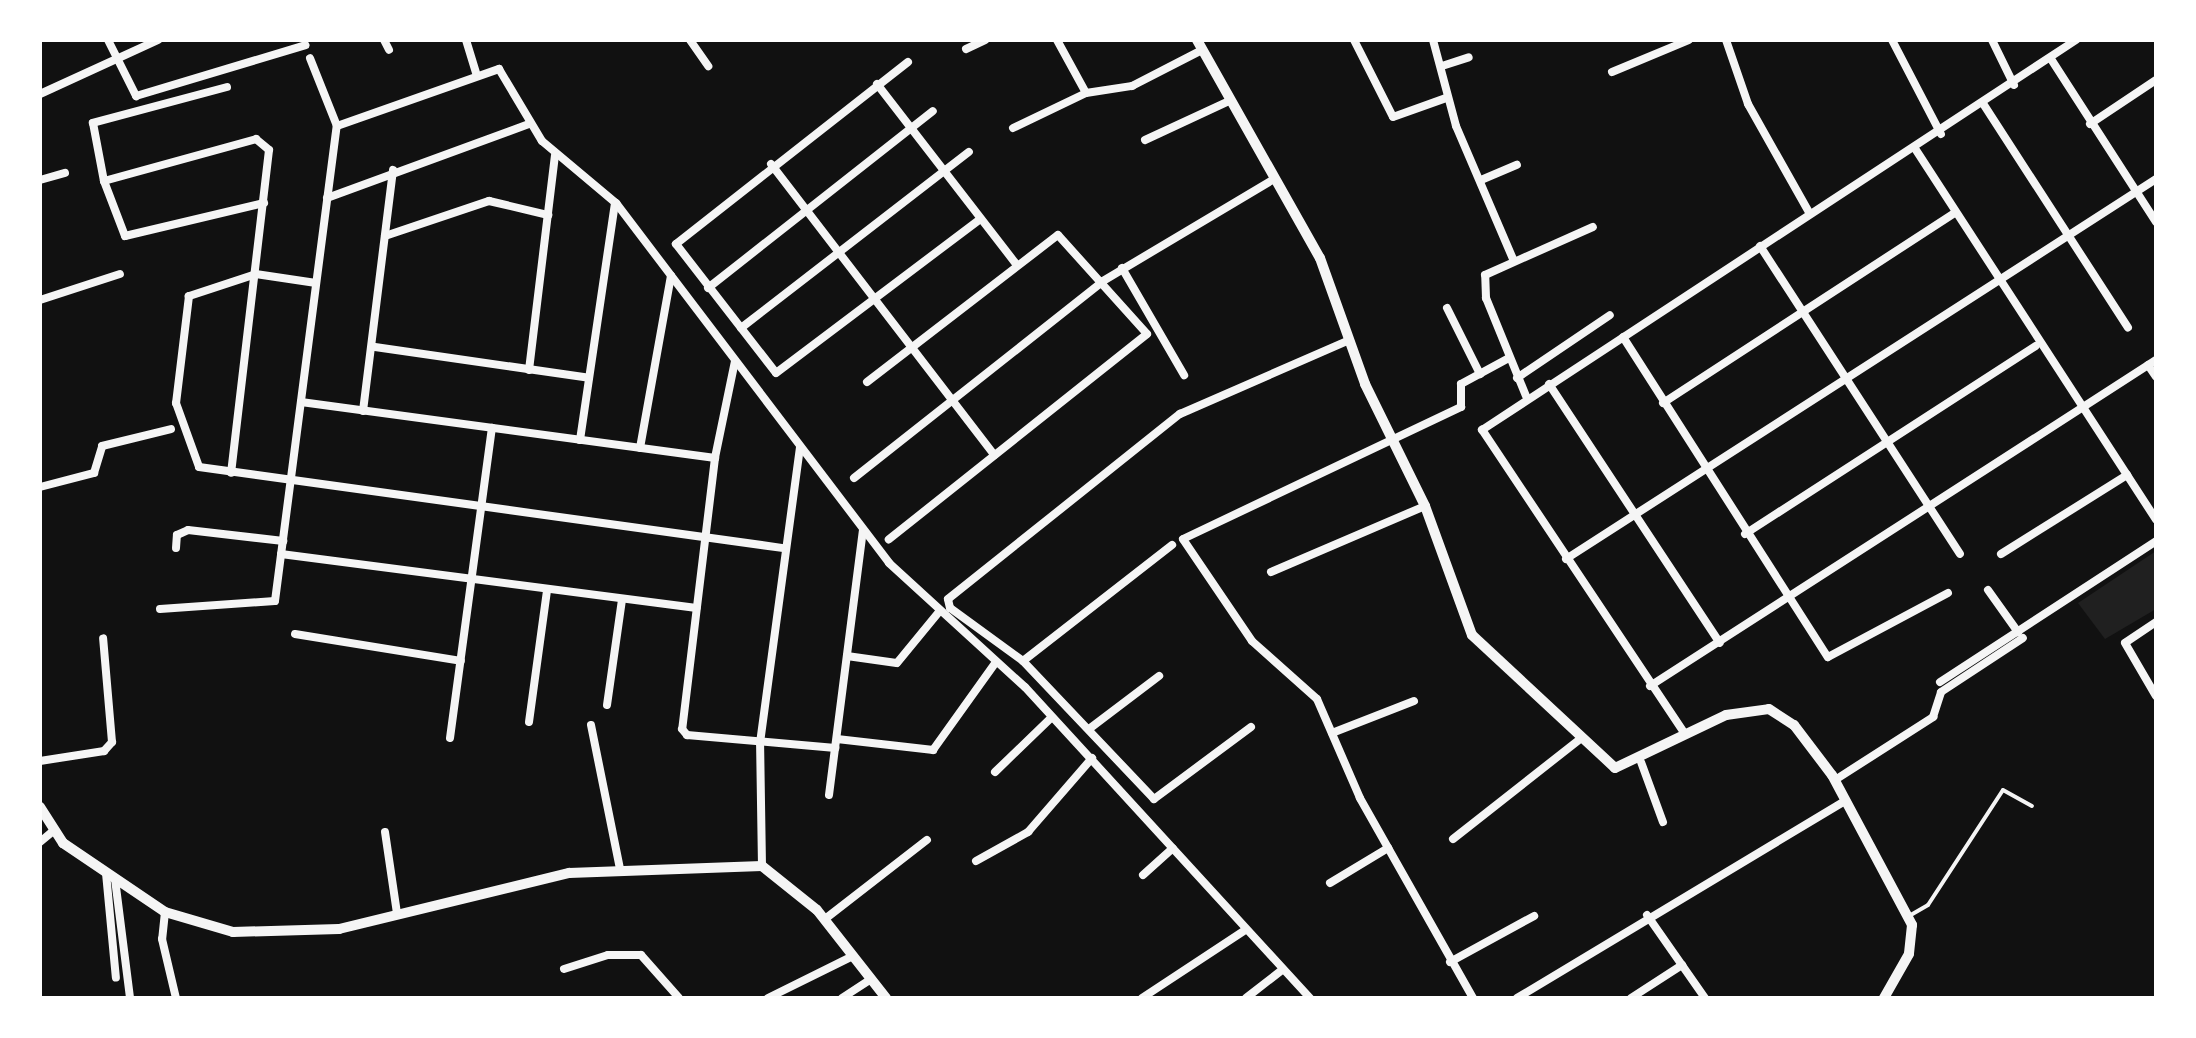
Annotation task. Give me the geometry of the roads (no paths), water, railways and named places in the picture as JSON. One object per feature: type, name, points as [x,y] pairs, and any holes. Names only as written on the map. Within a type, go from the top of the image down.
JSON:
[{"type":"street","points":[[108,40],[130,91],[142,96],[319,40]]},
{"type":"street","points":[[40,94],[158,40]]},
{"type":"street","points":[[384,40],[389,50]]},
{"type":"street","points":[[466,40],[476,73]]},
{"type":"street","points":[[690,40],[708,66]]},
{"type":"street","points":[[966,49],[985,40]]},
{"type":"street","points":[[1057,40],[1086,93]]},
{"type":"street","points":[[1354,40],[1393,117],[1446,98],[1451,87],[1433,40]]},
{"type":"street","points":[[1612,72],[1689,40]]},
{"type":"street","points":[[1726,40],[1748,104],[1810,214]]},
{"type":"street","points":[[1892,40],[1941,134]]},
{"type":"street","points":[[1992,40],[2014,85]]},
{"type":"street","points":[[1685,734],[1483,436],[1526,396],[1941,134],[2076,40]]},
{"type":"street","points":[[1013,128],[1086,93],[1132,86],[1199,45],[1271,181],[1320,258],[1349,340],[1389,437],[1425,506],[1472,635],[1609,767],[1641,762],[1685,734],[1726,715],[1769,709],[1806,738],[1835,780],[1909,916],[1912,945],[1884,998]]},
{"type":"street","points":[[1442,66],[1469,57]]},
{"type":"street","points":[[160,609],[275,601],[337,126],[310,58]]},
{"type":"street","points":[[2051,59],[2090,124],[2156,222]]},
{"type":"street","points":[[908,62],[771,164],[676,241],[708,288],[776,373],[978,221]]},
{"type":"street","points":[[337,126],[476,73],[499,69],[529,124],[555,156],[616,203],[864,530],[938,613],[996,662],[1092,758],[1310,998]]},
{"type":"street","points":[[2090,124],[2156,80]]},
{"type":"street","points":[[877,84],[978,221],[1017,265]]},
{"type":"street","points":[[227,87],[93,123],[104,181],[121,233],[264,203]]},
{"type":"street","points":[[1446,98],[1514,261]]},
{"type":"street","points":[[1145,140],[1227,102]]},
{"type":"street","points":[[1984,105],[2128,328]]},
{"type":"street","points":[[708,288],[808,206],[933,111]]},
{"type":"street","points":[[327,198],[393,170],[529,124]]},
{"type":"street","points":[[104,181],[256,139],[269,150],[231,473]]},
{"type":"street","points":[[1916,150],[2036,346],[2156,520]]},
{"type":"street","points":[[741,328],[840,255],[969,152]]},
{"type":"street","points":[[529,370],[555,156]]},
{"type":"street","points":[[771,164],[808,206],[840,255],[994,455]]},
{"type":"street","points":[[1481,180],[1517,165]]},
{"type":"street","points":[[363,411],[375,347],[393,170]]},
{"type":"street","points":[[40,180],[65,173]]},
{"type":"street","points":[[1566,559],[1847,379],[1993,277],[2156,179]]},
{"type":"street","points":[[854,478],[1103,281],[1271,181]]},
{"type":"street","points":[[385,236],[489,201],[548,215]]},
{"type":"street","points":[[580,440],[616,203]]},
{"type":"street","points":[[1663,403],[1953,214]]},
{"type":"street","points":[[1526,396],[1509,358],[1483,279],[1514,261],[1593,227]]},
{"type":"street","points":[[867,382],[1060,234],[1103,281],[1146,337],[889,539]]},
{"type":"street","points":[[1760,246],[1893,443],[1960,554]]},
{"type":"street","points":[[1122,268],[1184,375]]},
{"type":"street","points":[[40,300],[120,274]]},
{"type":"street","points":[[316,283],[256,274],[186,301],[176,403],[199,467],[705,532],[783,548]]},
{"type":"street","points":[[640,448],[671,276]]},
{"type":"street","points":[[1447,308],[1480,374]]},
{"type":"street","points":[[1517,378],[1610,315]]},
{"type":"street","points":[[1623,337],[1745,534],[1833,659],[1948,593]]},
{"type":"street","points":[[1251,727],[1154,799],[1023,661],[950,608],[948,599],[1180,414],[1349,340]]},
{"type":"street","points":[[1745,534],[1893,443],[2036,346]]},
{"type":"street","points":[[375,347],[589,378]]},
{"type":"street","points":[[1473,998],[1388,848],[1306,683],[1252,641],[1183,539],[1389,437],[1461,407],[1461,384],[1509,358]]},
{"type":"street","points":[[735,361],[715,458],[683,733],[760,743],[836,743],[933,750],[996,662]]},
{"type":"street","points":[[1650,686],[2152,363],[2156,377]]},
{"type":"street","points":[[1549,384],[1720,643]]},
{"type":"street","points":[[301,402],[715,458]]},
{"type":"street","points":[[450,738],[492,428]]},
{"type":"street","points":[[40,487],[94,473],[102,446],[171,429]]},
{"type":"street","points":[[762,866],[760,743],[783,548],[800,447]]},
{"type":"street","points":[[2001,554],[2127,475]]},
{"type":"street","points":[[1271,572],[1425,506]]},
{"type":"street","points":[[176,548],[177,535],[188,530],[283,541]]},
{"type":"street","points":[[829,795],[864,530]]},
{"type":"street","points":[[1835,780],[1935,716],[1940,687],[2156,541]]},
{"type":"street","points":[[1023,661],[1172,545]]},
{"type":"street","points":[[281,554],[697,608]]},
{"type":"street","points":[[529,722],[547,590]]},
{"type":"street","points":[[1988,590],[2020,635]]},
{"type":"street","points":[[607,705],[622,599]]},
{"type":"street","points":[[847,656],[897,663],[938,613]]},
{"type":"street","points":[[2156,622],[2125,643],[2156,696]]},
{"type":"street","points":[[295,634],[461,661]]},
{"type":"street","points":[[40,761],[104,751],[112,742],[103,638]]},
{"type":"street","points":[[1089,729],[1159,676]]},
{"type":"street","points":[[1332,733],[1414,701]]},
{"type":"street","points":[[995,772],[1052,717]]},
{"type":"street","points":[[591,725],[620,869]]},
{"type":"street","points":[[1453,839],[1579,740]]},
{"type":"street","points":[[976,861],[1028,832],[1092,758]]},
{"type":"street","points":[[1641,762],[1663,822]]},
{"type":"street","points":[[1517,998],[1647,915],[1846,800]]},
{"type":"street","points":[[40,807],[53,831],[111,876],[165,912],[233,932],[339,929],[569,873],[762,866],[825,919],[886,998]]},
{"type":"street","points":[[40,842],[53,831]]},
{"type":"street","points":[[385,832],[397,913]]},
{"type":"street","points":[[825,919],[927,840]]},
{"type":"street","points":[[1143,875],[1173,848]]},
{"type":"street","points":[[1330,883],[1388,848]]},
{"type":"street","points":[[111,876],[116,978]]},
{"type":"street","points":[[110,900],[130,998]]},
{"type":"street","points":[[165,912],[162,939],[176,998]]},
{"type":"street","points":[[1647,915],[1705,998]]},
{"type":"street","points":[[1450,962],[1534,916]]},
{"type":"street","points":[[1142,998],[1245,930]]},
{"type":"street","points":[[564,969],[608,955],[641,955],[679,998]]},
{"type":"street","points":[[768,998],[853,956]]},
{"type":"street","points":[[1631,998],[1682,965]]},
{"type":"street","points":[[1246,998],[1282,970]]},
{"type":"street","points":[[842,998],[871,979]]},
{"type":"lane","points":[[1909,916],[1928,905],[2003,790],[2032,806]]}]
